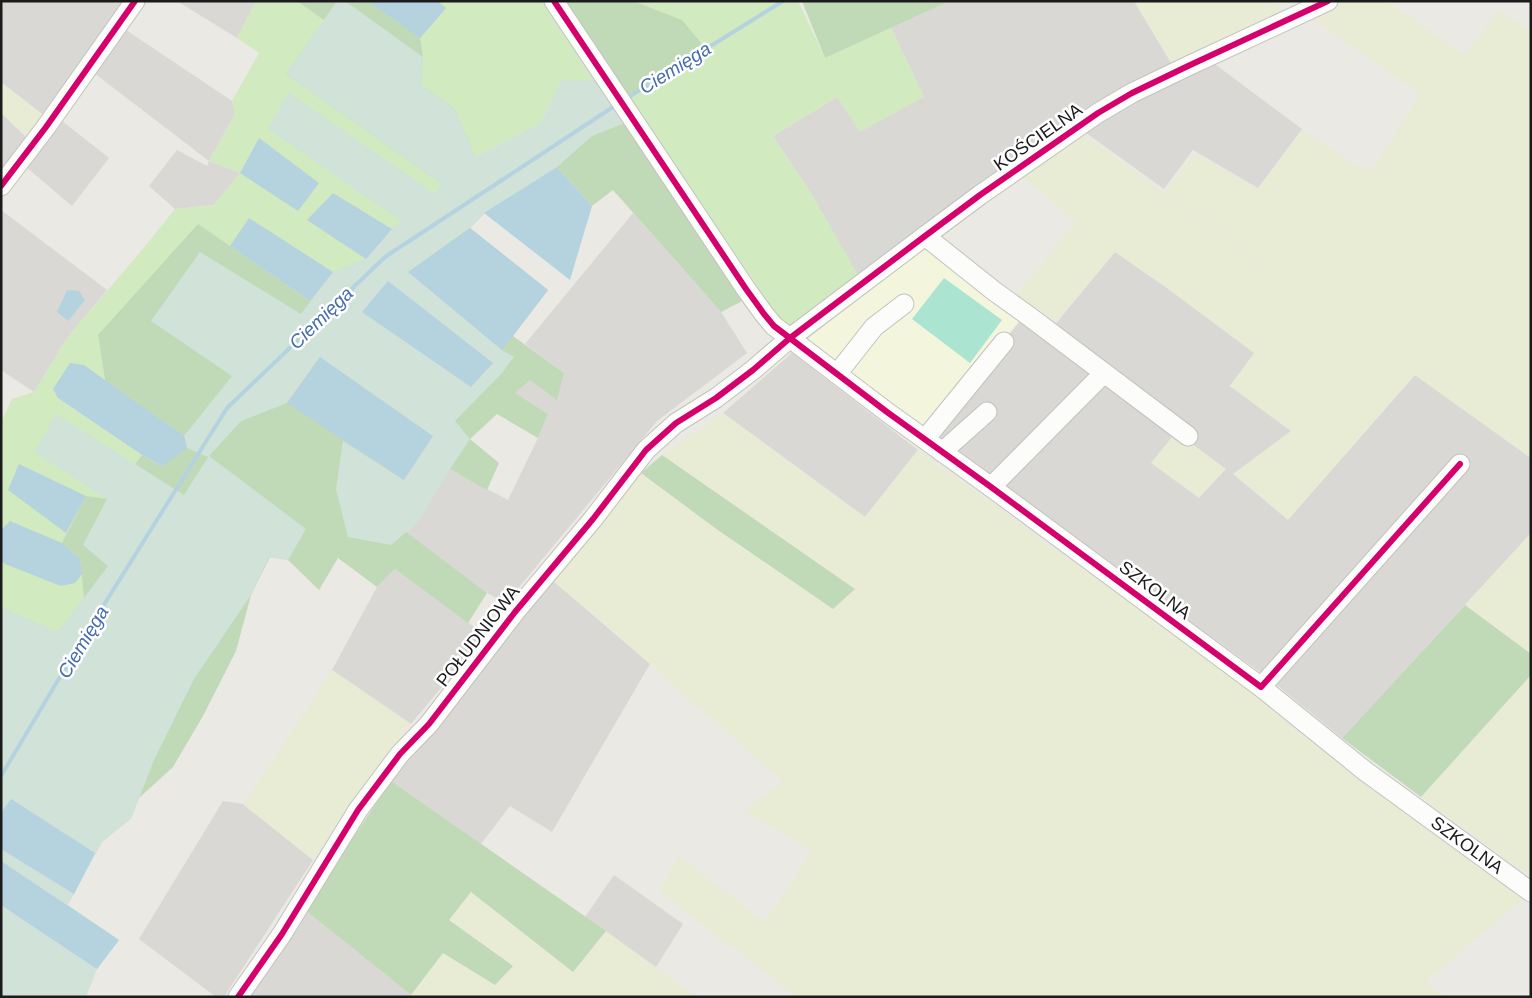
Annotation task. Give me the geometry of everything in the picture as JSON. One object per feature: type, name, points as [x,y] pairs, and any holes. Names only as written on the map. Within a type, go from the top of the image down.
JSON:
[{"type":"street","points":[[1,186],[46,127],[135,1]]},
{"type":"street","name":"SZKOLNA","points":[[554,1],[608,85],[774,326],[1261,687],[1365,771],[1531,892]]},
{"type":"street","name":"KOŚCIELNA","points":[[790,338],[925,236],[1098,113],[1123,98],[1188,66],[1328,1]]},
{"type":"street","points":[[925,236],[994,292],[1188,436]]},
{"type":"street","points":[[837,374],[874,328],[904,304]]},
{"type":"street","name":"POŁUDNIOWA","points":[[238,997],[282,934],[358,810],[400,754],[429,724],[515,612],[593,520],[646,450],[676,423],[716,398],[753,370],[790,338]]},
{"type":"street","points":[[925,439],[1004,342]]},
{"type":"street","points":[[991,487],[1104,373]]},
{"type":"street","points":[[942,452],[987,412]]},
{"type":"street","points":[[1261,687],[1460,464]]},
{"type":"shaded area","points":[[1,1],[127,1],[42,114],[1,82]]},
{"type":"shaded area","points":[[177,1],[256,1],[237,38]]},
{"type":"shaded area","points":[[297,1],[437,1],[446,8],[420,38],[423,57],[421,85],[455,109],[475,157],[577,131],[561,80],[598,80],[746,299],[721,312],[613,190],[592,206],[557,167],[485,213],[470,228],[548,290],[513,336],[564,373],[557,400],[530,380],[515,393],[548,414],[538,438],[497,414],[470,439],[499,463],[487,490],[450,469],[419,521],[406,532],[487,593],[468,623],[395,569],[377,587],[338,558],[319,590],[288,560],[270,557],[251,595],[236,651],[203,716],[173,767],[139,798],[1,606],[58,632],[84,598],[80,559],[62,543],[86,496],[108,499],[142,455],[162,466],[183,436],[105,380],[98,335],[198,224],[310,301],[333,272],[366,259],[392,229],[435,195],[442,184],[286,74],[324,20]]},
{"type":"shaded area","points":[[337,1],[345,1],[423,57],[421,85],[455,109],[475,157],[541,123],[561,80],[598,80],[625,123],[592,136],[557,167],[485,213],[470,228],[409,272],[502,350],[514,357],[501,374],[455,421],[470,439],[419,521],[391,545],[348,537],[336,489],[343,441],[404,480],[320,357],[287,403],[241,421],[209,456],[306,529],[288,560],[269,557],[251,595],[194,679],[154,760],[131,819],[102,842],[68,905],[119,940],[97,969],[86,997],[1,997],[1,606],[58,632],[108,566],[83,545],[107,499],[34,452],[56,414],[184,495],[208,457],[187,448],[184,436],[232,376],[151,321],[200,252],[301,314],[333,272],[366,259],[401,221],[268,129],[288,92],[435,194],[442,184],[286,74]]},
{"type":"shaded area","points":[[561,1],[633,1],[682,20],[706,49],[628,96]]},
{"type":"shaded area","points":[[802,1],[950,1],[825,58]]},
{"type":"shaded area","points":[[950,1],[1137,1],[1135,3],[1173,66],[929,225],[919,212],[850,262],[809,190],[773,136],[837,97],[924,97],[891,28]]},
{"type":"shaded area","points":[[1276,1],[1283,15],[1173,66],[1135,2]]},
{"type":"shaded area","points":[[1343,1],[1387,1],[1465,55],[1498,11],[1531,31],[1531,458],[1415,375],[1288,520],[1233,474],[1291,431],[1230,386],[1254,353],[1115,252],[1052,327],[1015,296],[1076,222],[1019,174],[1079,131],[1285,280],[1165,192],[1194,153],[1258,189],[1303,130],[1355,165],[1372,171],[1420,94],[1310,17]]},
{"type":"shaded area","points":[[123,28],[232,101],[235,114],[209,161],[94,73]]},
{"type":"shaded area","points":[[1212,62],[1302,129],[1258,188],[1193,150],[1164,189],[1082,130]]},
{"type":"shaded area","points":[[1,82],[42,114],[29,140],[1,113]]},
{"type":"shaded area","points":[[1,112],[33,143],[1,183]]},
{"type":"shaded area","points":[[62,121],[109,158],[72,206],[25,166]]},
{"type":"shaded area","points":[[177,150],[207,166],[209,161],[240,173],[214,205],[175,209],[149,186]]},
{"type":"shaded area","points":[[1,210],[107,290],[67,338],[34,392],[1,370]]},
{"type":"shaded area","points":[[919,212],[929,225],[859,276],[850,262]]},
{"type":"shaded area","points":[[633,213],[721,312],[747,353],[657,421],[506,603],[487,593],[406,533],[419,521],[450,469],[508,500],[548,414],[514,393],[530,380],[564,373],[525,344]]},
{"type":"shaded area","points":[[929,240],[1025,313],[929,434],[808,339]]},
{"type":"shaded area","points":[[1115,252],[1255,353],[1230,386],[1291,431],[1288,519],[1415,375],[1531,458],[1531,533],[1342,738],[1267,677],[929,434],[1030,309],[1053,327]]},
{"type":"shaded area","points":[[792,353],[918,450],[865,517],[723,413]]},
{"type":"shaded area","points":[[723,413],[865,517],[918,450],[1211,661],[1524,899],[1426,981],[1443,997],[797,997],[659,891],[679,855],[764,922],[794,879],[811,850],[745,811],[782,781],[552,580],[641,473],[715,528],[833,609],[854,589],[662,455]]},
{"type":"shaded area","points":[[1176,432],[1226,469],[1199,498],[1151,463]]},
{"type":"shaded area","points":[[662,455],[855,589],[833,609],[715,528],[641,473]]},
{"type":"shaded area","points":[[1531,533],[1531,654],[1465,605]]},
{"type":"shaded area","points":[[395,569],[485,635],[411,724],[332,670],[377,587]]},
{"type":"shaded area","points":[[552,580],[650,664],[552,832],[510,806],[481,844],[391,781]]},
{"type":"shaded area","points":[[1465,605],[1531,654],[1531,675],[1421,797],[1342,738]]},
{"type":"shaded area","points":[[332,670],[411,724],[313,860],[243,804]]},
{"type":"shaded area","points":[[1531,675],[1531,877],[1421,797]]},
{"type":"shaded area","points":[[391,781],[606,931],[573,972],[471,892],[449,920],[513,966],[495,985],[443,953],[411,995],[305,910]]},
{"type":"shaded area","points":[[223,801],[243,804],[313,860],[224,997],[216,997],[139,939]]},
{"type":"shaded area","points":[[614,875],[683,924],[656,967],[585,917]]},
{"type":"shaded area","points":[[471,892],[573,972],[606,931],[696,997],[410,997],[443,953],[495,984],[513,966],[449,919]]},
{"type":"shaded area","points":[[305,910],[411,995],[410,997],[246,997]]},
{"type":"green space","points":[[256,1],[546,1],[598,80],[561,80],[541,123],[475,157],[442,184],[435,195],[366,259],[333,272],[98,335],[105,380],[84,365],[58,398],[142,455],[108,499],[80,559],[84,598],[58,632],[1,606],[1,423],[12,399],[34,392],[67,338],[175,209],[214,205],[240,173],[209,161],[235,114],[232,101],[259,53],[237,38]]},
{"type":"green space","points":[[633,1],[798,1],[825,58],[891,28],[924,97],[860,132],[837,97],[773,136],[809,190],[859,276],[798,325],[785,327],[628,96],[706,49]]},
{"type":"green space","points":[[944,278],[1002,320],[970,363],[912,319]]},
{"type":"water","points":[[368,1],[437,1],[446,8],[420,38]]},
{"type":"water","points":[[259,138],[319,183],[298,211],[240,173]]},
{"type":"water","points":[[557,167],[592,206],[570,280],[484,213]]},
{"type":"water","points":[[333,193],[392,229],[366,259],[307,220]]},
{"type":"water","points":[[249,218],[333,272],[310,301],[230,246]]},
{"type":"water","points":[[470,228],[548,290],[502,350],[408,272]]},
{"type":"water","points":[[388,281],[493,363],[471,387],[362,312]]},
{"type":"water","points":[[67,290],[79,291],[85,300],[68,321],[57,312]]},
{"type":"water","points":[[320,357],[433,436],[404,480],[287,403]]},
{"type":"water","points":[[70,363],[84,365],[184,436],[187,448],[162,466],[142,455],[58,398],[53,389]]},
{"type":"water","points":[[19,464],[86,496],[66,533],[8,490]]},
{"type":"water","points":[[10,521],[62,543],[80,559],[82,574],[75,583],[61,586],[1,561],[1,530]]},
{"type":"water","points":[[11,799],[95,853],[74,894],[1,849],[1,813]]},
{"type":"water","points":[[1,861],[119,940],[97,969],[1,905]]},
{"type":"waterway","name":"Ciemięga","points":[[627,98],[783,1]]},
{"type":"waterway","name":"Ciemięga","points":[[1,776],[85,635],[227,408],[385,257],[616,105]]},
{"type":"cycle path","points":[[1,186],[46,127],[135,1]]},
{"type":"cycle path","points":[[554,1],[746,289],[774,326],[887,412],[1261,687],[1460,464]]},
{"type":"cycle path","points":[[238,997],[282,934],[358,810],[400,754],[429,724],[515,612],[593,519],[646,450],[676,423],[716,398],[753,370],[790,338],[925,236],[980,195],[1098,113],[1132,93],[1328,1]]}]
